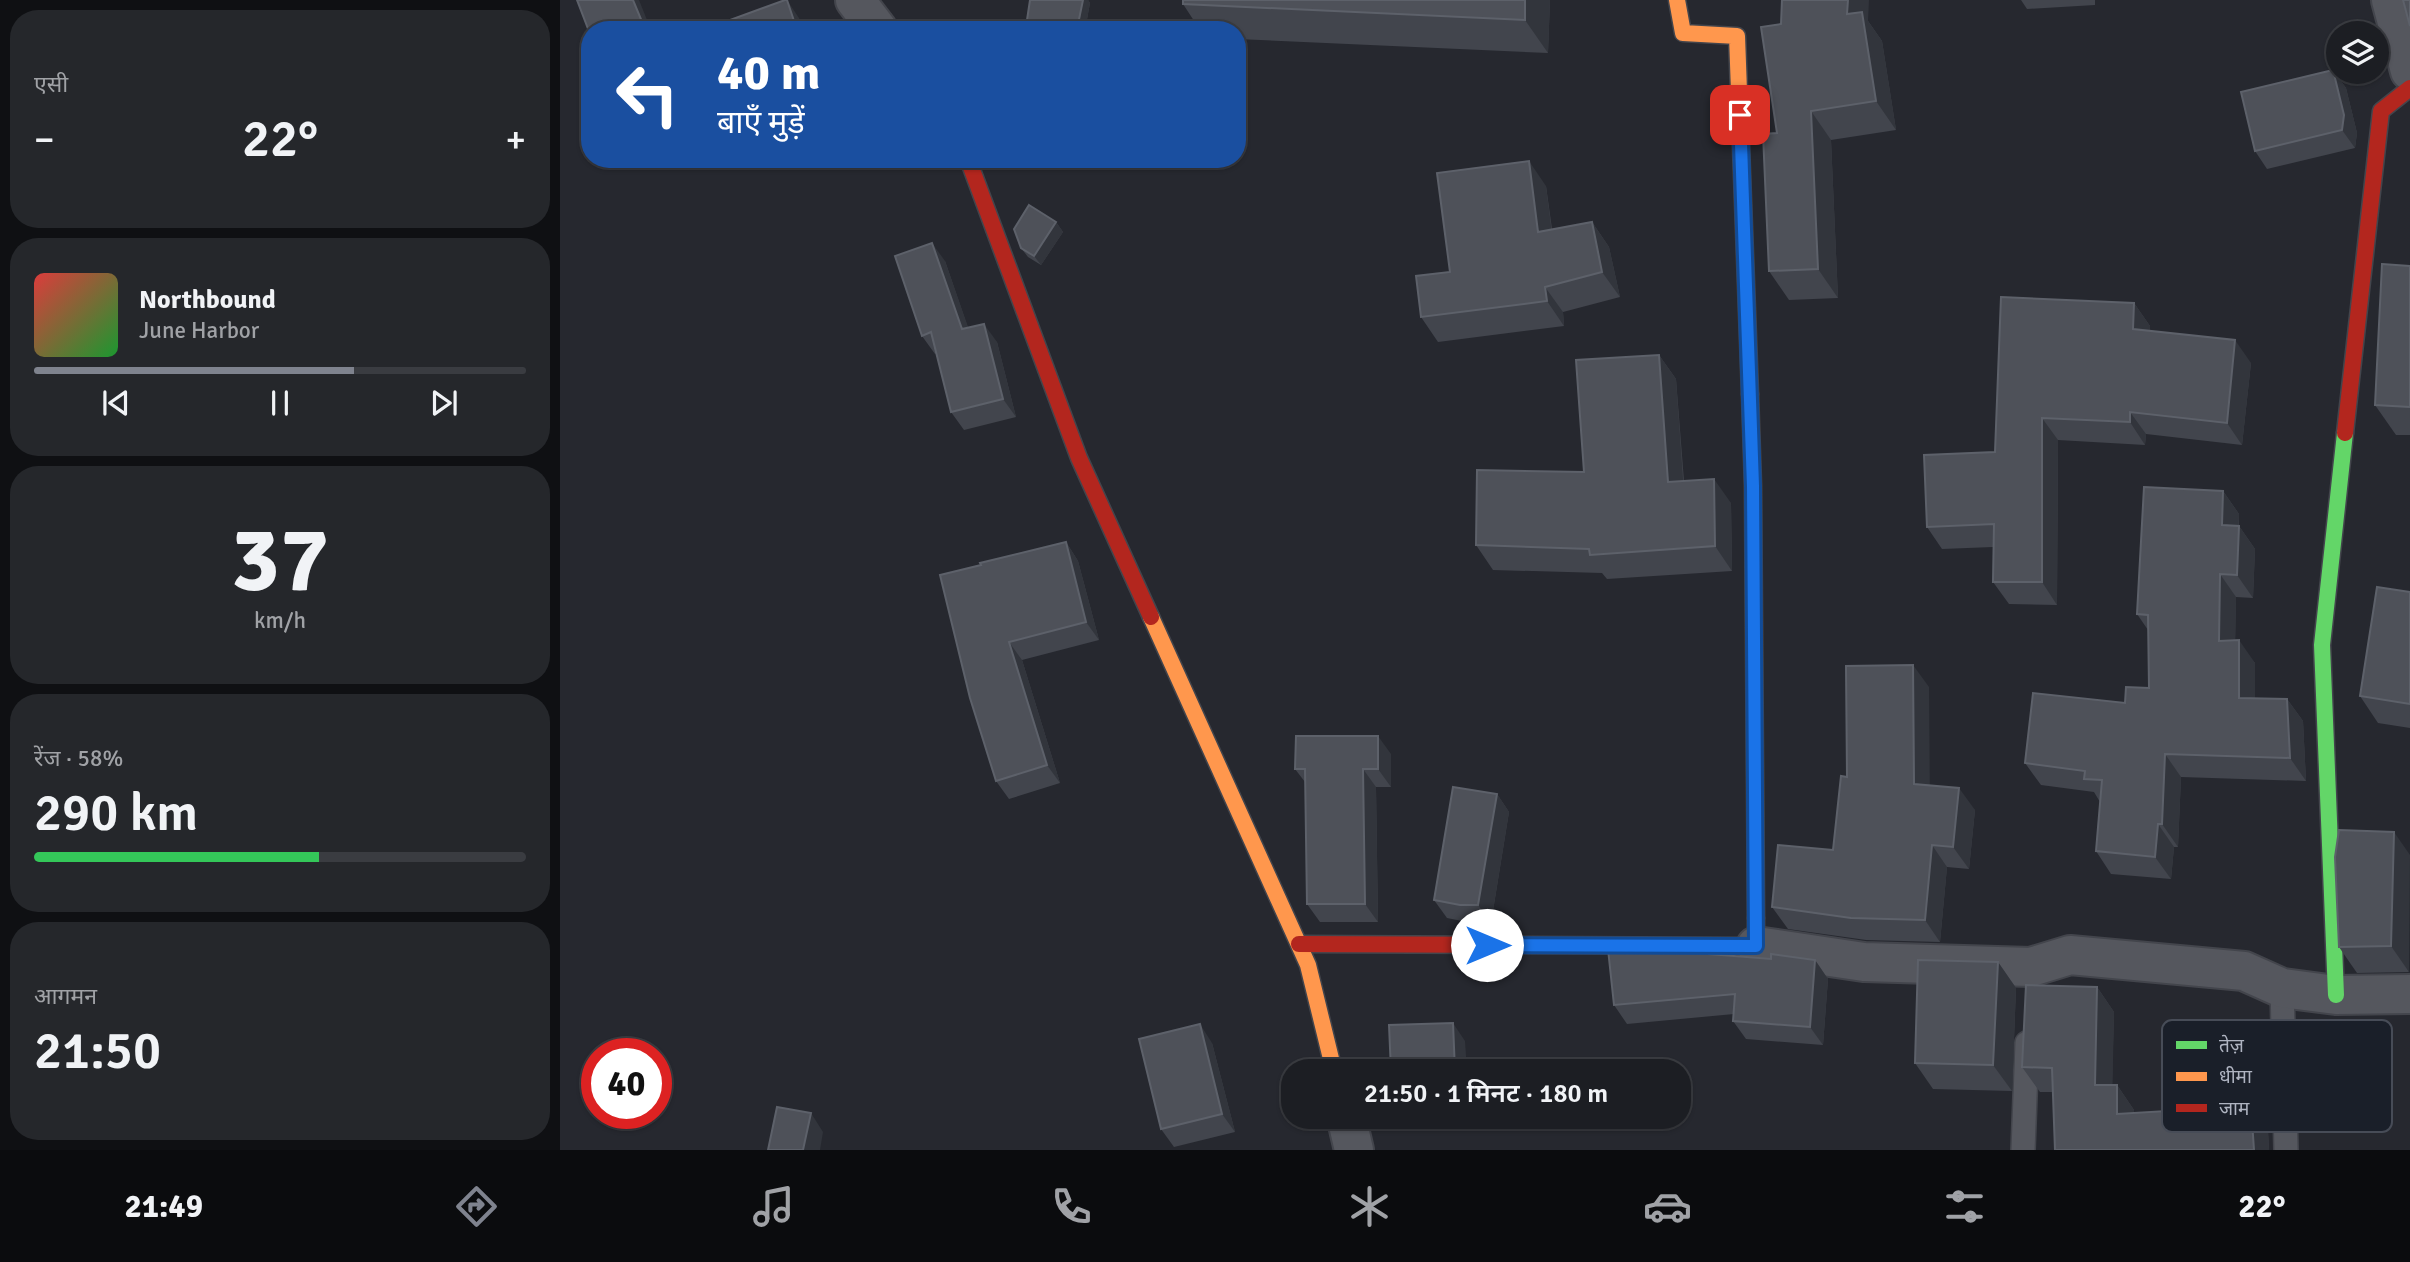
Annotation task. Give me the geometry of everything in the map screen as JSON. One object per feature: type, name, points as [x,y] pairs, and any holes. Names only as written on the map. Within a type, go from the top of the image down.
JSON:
[{"type":"street","points":[[855,0],[871,21]]},
{"type":"street","points":[[1677,0],[1683,33],[1737,36],[1753,486],[1756,946]]},
{"type":"street","points":[[2391,0],[2410,71]]},
{"type":"street","points":[[2336,995],[2322,645],[2381,111],[2410,88]]},
{"type":"street","points":[[971,168],[1079,458],[1308,965],[1331,1059]]},
{"type":"street","points":[[1299,944],[1756,946],[1864,962],[2030,980],[2070,955],[2244,971],[2282,988],[2336,995],[2410,994]]},
{"type":"street","points":[[1349,1129],[1354,1150]]},
{"type":"lane","points":[[2282,988],[2283,1020]]},
{"type":"lane","points":[[2023,1150],[2028,1021]]},
{"type":"lane","points":[[2286,1132],[2286,1150]]},
{"type":"building","points":[[577,0],[633,0],[642,21],[585,21]]},
{"type":"building","points":[[787,0],[794,21],[727,21]]},
{"type":"building","points":[[1030,0],[1083,0],[1079,21],[1027,20]]},
{"type":"building","points":[[1183,0],[1525,0],[1525,20],[1183,4]]},
{"type":"building","points":[[1782,0],[1848,0],[1847,14],[1862,12],[1876,101],[1811,111],[1818,269],[1769,271],[1763,134],[1777,133],[1761,27],[1781,24]]},
{"type":"building","points":[[2403,0],[2410,0],[2410,26]]},
{"type":"building","points":[[2326,72],[2326,84],[2336,84],[2344,115],[2342,130],[2255,151],[2241,92]]},
{"type":"building","points":[[1529,161],[1538,232],[1592,222],[1602,272],[1545,287],[1547,301],[1421,317],[1416,276],[1450,272],[1437,173]]},
{"type":"building","points":[[1029,205],[1056,222],[1034,256],[1021,248],[1014,229]]},
{"type":"building","points":[[932,243],[962,329],[984,324],[1003,399],[951,412],[931,332],[922,336],[895,256]]},
{"type":"building","points":[[2382,264],[2410,266],[2410,407],[2375,405]]},
{"type":"building","points":[[2001,297],[2134,303],[2133,329],[2235,340],[2227,423],[2130,412],[2130,422],[2042,418],[2042,582],[1993,582],[1994,524],[1927,527],[1924,455],[1995,452]]},
{"type":"building","points":[[1659,355],[1668,482],[1714,479],[1715,546],[1590,555],[1589,549],[1476,545],[1477,470],[1584,472],[1576,360]]},
{"type":"building","points":[[2144,487],[2223,491],[2222,525],[2239,526],[2237,575],[2220,574],[2219,641],[2239,640],[2239,698],[2287,699],[2290,758],[2165,754],[2162,824],[2158,824],[2155,857],[2096,851],[2102,780],[2084,779],[2085,771],[2025,763],[2033,693],[2125,703],[2126,687],[2149,688],[2148,615],[2137,614]]},
{"type":"building","points":[[1066,542],[1086,622],[1009,642],[1047,765],[996,781],[970,698],[940,575]]},
{"type":"building","points":[[2377,587],[2410,592],[2410,704],[2360,696]]},
{"type":"building","points":[[1913,665],[1914,784],[1959,788],[1953,847],[1932,845],[1925,920],[1851,918],[1772,907],[1778,845],[1833,850],[1841,776],[1847,777],[1846,666]]},
{"type":"building","points":[[1296,736],[1378,736],[1378,769],[1363,769],[1365,904],[1307,904],[1305,769],[1295,769]]},
{"type":"building","points":[[1453,787],[1497,794],[1478,905],[1434,900]]},
{"type":"building","points":[[2339,830],[2394,832],[2391,946],[2339,947],[2335,857]]},
{"type":"building","points":[[1608,949],[1708,949],[1709,954],[1771,959],[1771,954],[1815,960],[1810,1027],[1733,1021],[1735,994],[1614,1005]]},
{"type":"building","points":[[1918,960],[1998,962],[1993,1065],[1915,1063]]},
{"type":"building","points":[[2026,985],[2097,987],[2095,1085],[2117,1085],[2117,1114],[2162,1111],[2162,1132],[2253,1132],[2254,1150],[2055,1150],[2052,1068],[2022,1067]]},
{"type":"building","points":[[1453,1023],[1454,1059],[1390,1059],[1389,1025]]},
{"type":"building","points":[[1200,1024],[1222,1114],[1161,1129],[1139,1039]]},
{"type":"building","points":[[777,1107],[811,1113],[803,1150],[768,1150]]},
{"type":"traffic: fast","points":[[1750,394],[1756,918]]},
{"type":"traffic: fast","points":[[2336,995],[2322,645],[2345,433]]},
{"type":"traffic: slow","points":[[1677,0],[1683,33],[1737,36],[1750,394]]},
{"type":"traffic: slow","points":[[1151,617],[1308,965],[1331,1059]]},
{"type":"traffic: jam","points":[[2345,433],[2381,111],[2410,88]]},
{"type":"traffic: jam","points":[[971,168],[1079,458],[1151,617]]},
{"type":"traffic: jam","points":[[1299,944],[1756,946],[1756,918]]},
{"type":"route","points":[[1487,945],[1756,946],[1753,486],[1740,115]]}]
